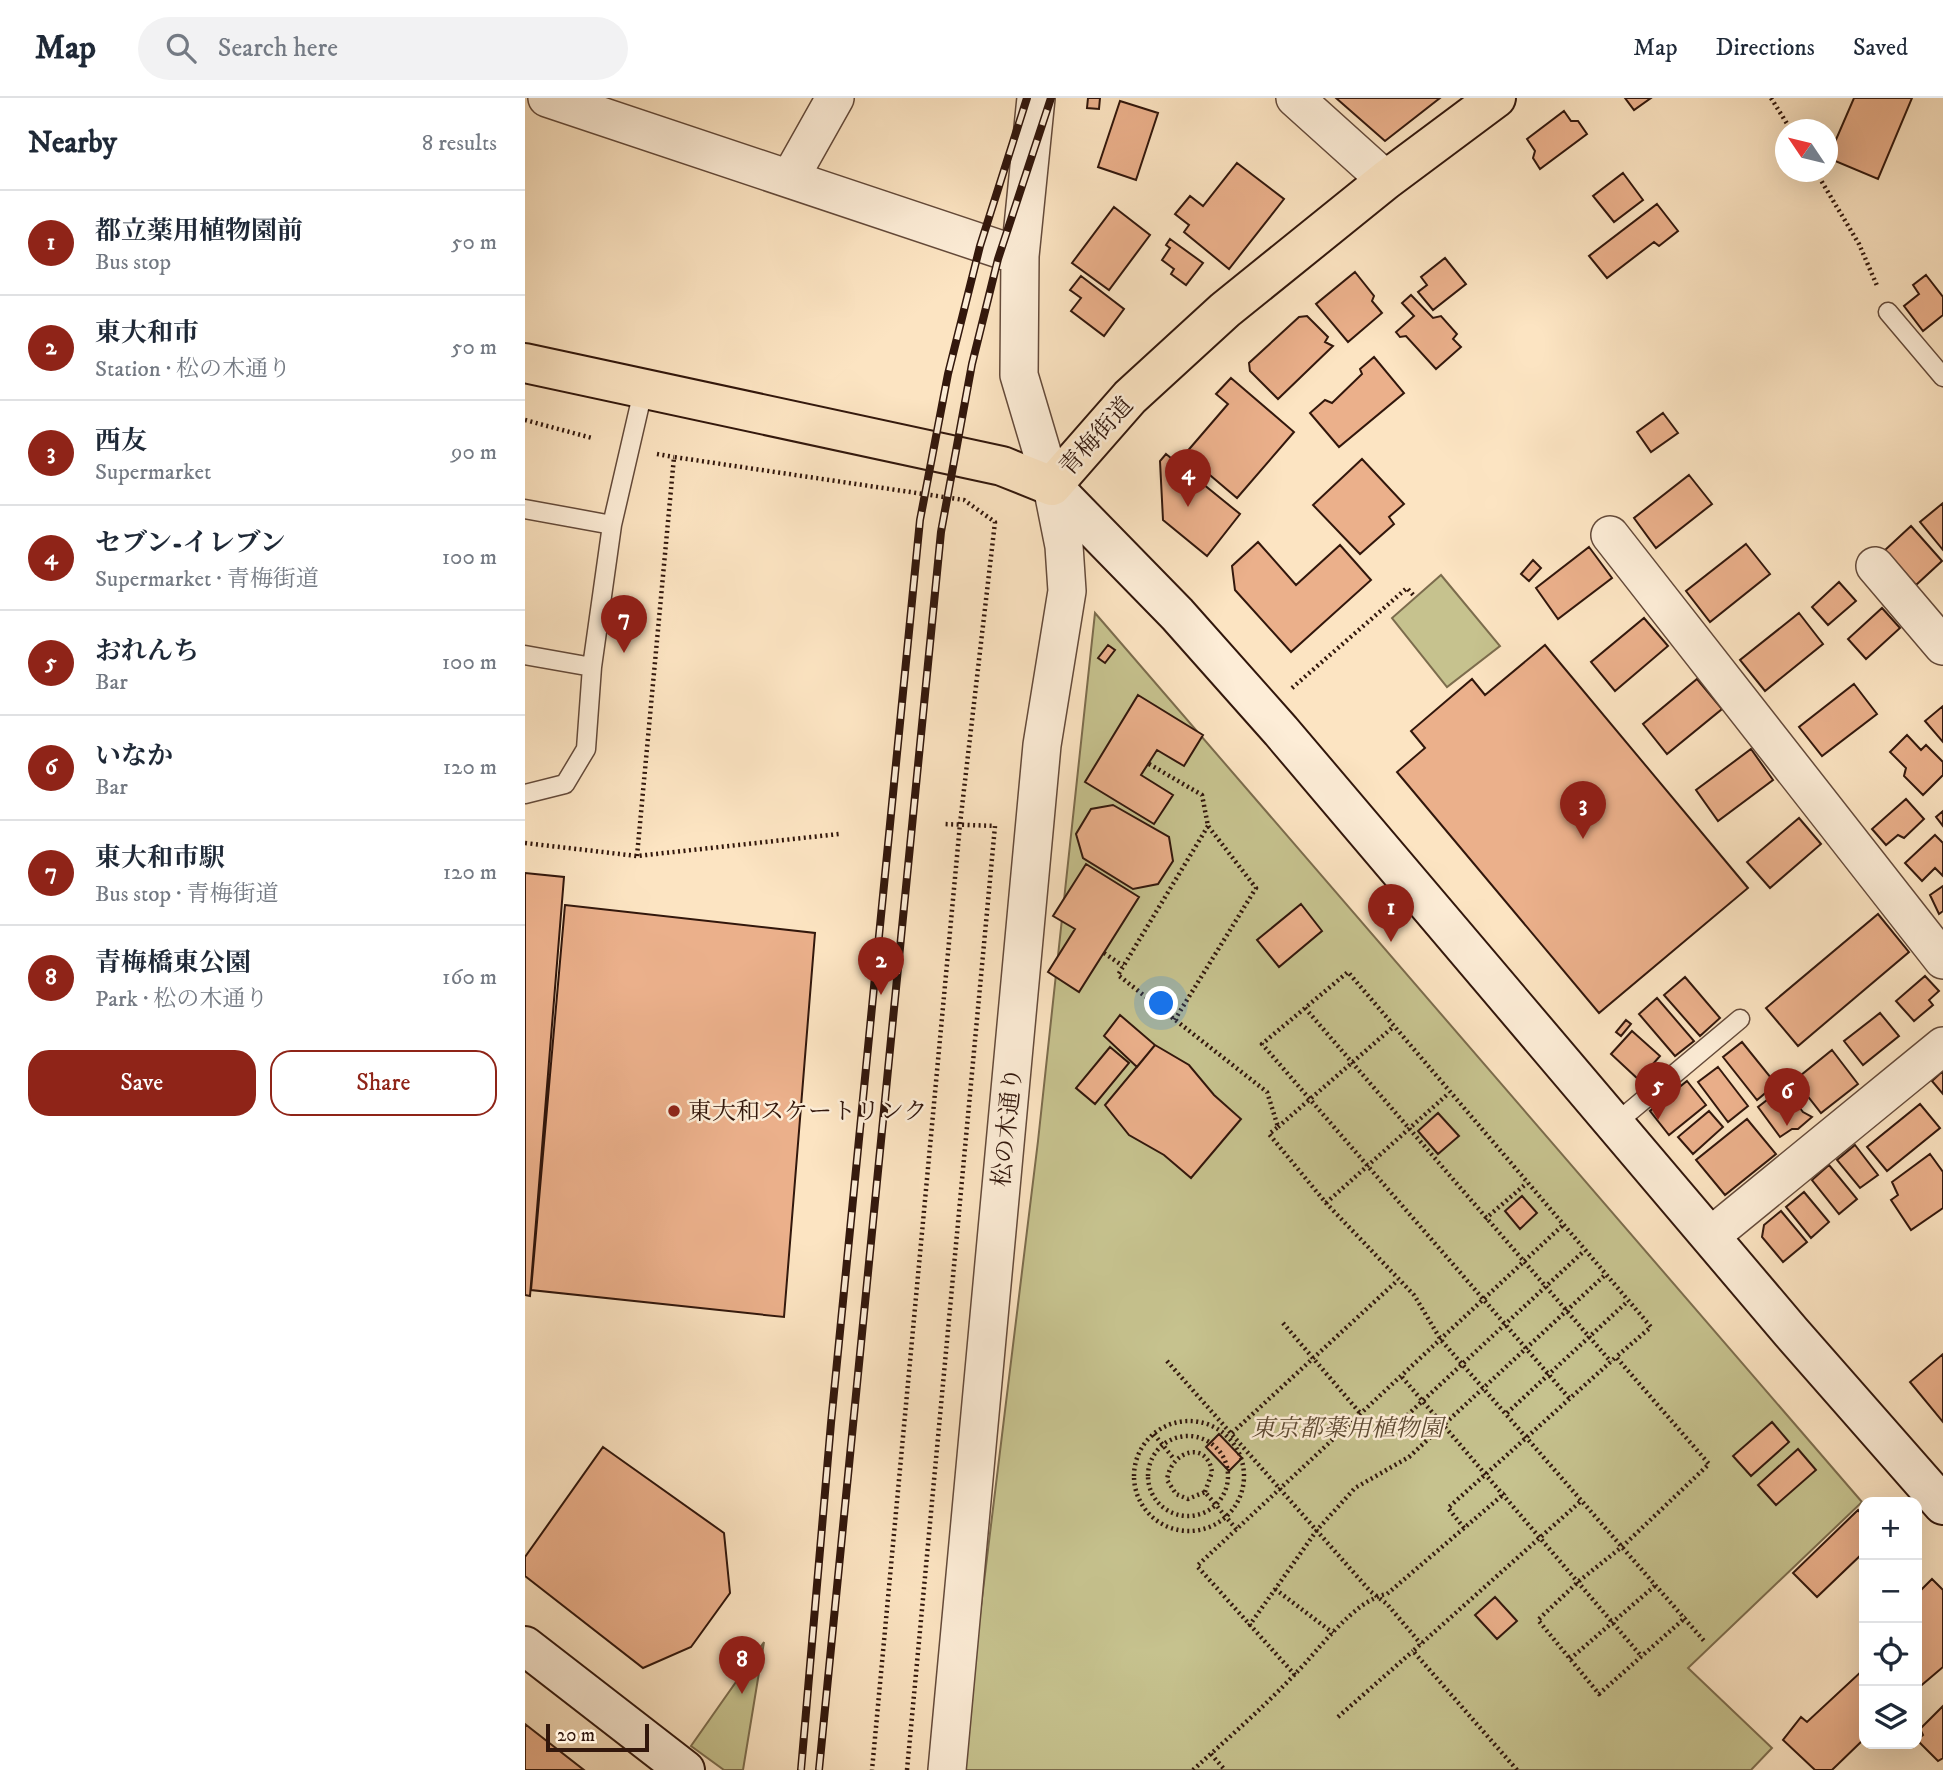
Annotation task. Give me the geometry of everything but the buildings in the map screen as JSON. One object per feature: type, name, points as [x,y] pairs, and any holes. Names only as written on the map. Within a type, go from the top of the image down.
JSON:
[{"type":"main road","name":"青梅街道","points":[[525,363],[643,391],[1002,466],[1052,486],[1140,388],[1225,310],[1386,180],[1496,98]]},
{"type":"main road","points":[[1052,486],[1177,614],[1273,721],[1712,1235],[1791,1332],[1943,1505]]},
{"type":"main road","points":[[525,1646],[685,1770]]},
{"type":"street","points":[[547,98],[1020,256]]},
{"type":"street","points":[[790,178],[835,98]]},
{"type":"street","name":"松の木通り","points":[[947,1770],[1042,745],[1067,591],[1064,547],[1052,486],[1019,375],[1020,256],[1036,98]]},
{"type":"street","points":[[1295,98],[1386,180]]},
{"type":"street","points":[[1610,534],[1943,960]]},
{"type":"street","points":[[1875,566],[1936,623]]},
{"type":"street","points":[[1712,1235],[1943,1046]]},
{"type":"lane","points":[[1888,312],[1942,375]]},
{"type":"lane","points":[[525,794],[565,784],[586,749],[592,667],[612,524],[643,391]]},
{"type":"lane","points":[[525,509],[612,524]]},
{"type":"lane","points":[[525,655],[592,667]]},
{"type":"lane","points":[[1616,1123],[1740,1020]]},
{"type":"path","points":[[1771,98],[1784,119]]},
{"type":"path","points":[[1822,182],[1859,243],[1888,312]]},
{"type":"path","points":[[525,420],[592,438]]},
{"type":"path","points":[[657,454],[964,500],[995,522],[960,824],[872,1770]]},
{"type":"path","points":[[637,856],[674,457]]},
{"type":"path","points":[[1291,689],[1407,588],[1415,597]]},
{"type":"path","points":[[1149,764],[1202,795],[1208,826],[1256,888],[1174,1021]]},
{"type":"path","points":[[908,1770],[995,826],[943,824]]},
{"type":"path","points":[[1208,826],[1118,975],[1266,1092],[1278,1127]]},
{"type":"path","points":[[525,843],[637,856],[839,834]]},
{"type":"path","points":[[1104,953],[1123,966]]},
{"type":"path","points":[[1464,1528],[1448,1508],[1651,1326],[1584,1251],[1348,972],[1262,1044],[1569,1398]]},
{"type":"path","points":[[1304,1008],[1523,1264],[1611,1362]]},
{"type":"path","points":[[1393,1027],[1269,1134],[1326,1203],[1414,1296],[1441,1340],[1686,1617],[1705,1642]]},
{"type":"path","points":[[1326,1203],[1449,1093]]},
{"type":"path","points":[[1485,1219],[1527,1183]]},
{"type":"path","points":[[1295,1675],[1197,1566],[1360,1413],[1484,1302],[1563,1225]]},
{"type":"path","points":[[1387,1434],[1584,1251]]},
{"type":"path","points":[[1249,1626],[1317,1530],[1355,1488],[1409,1457],[1605,1275]]},
{"type":"path","points":[[1232,1433],[1398,1280]]},
{"type":"path","points":[[1507,1413],[1628,1301]]},
{"type":"path","points":[[1283,1323],[1360,1413]]},
{"type":"path","points":[[1616,1357],[1709,1464],[1623,1546],[1579,1581],[1538,1620],[1599,1694],[1686,1617]]},
{"type":"path","points":[[1167,1361],[1421,1644]]},
{"type":"path","points":[[1402,1377],[1542,1536],[1642,1657]]},
{"type":"path","points":[[1188,1419],[1217,1429],[1231,1441],[1242,1454],[1244,1475],[1238,1501],[1225,1516],[1199,1531],[1181,1532],[1164,1526],[1150,1514],[1137,1494],[1134,1477],[1141,1449],[1154,1434],[1180,1420],[1188,1419]]},
{"type":"path","points":[[1154,1434],[1174,1459]]},
{"type":"path","points":[[1188,1435],[1220,1449],[1229,1473],[1227,1486],[1216,1505],[1189,1516],[1170,1511],[1157,1499],[1148,1475],[1151,1462],[1163,1446],[1188,1435]]},
{"type":"path","points":[[1186,1452],[1198,1453],[1207,1460],[1212,1472],[1205,1492],[1188,1499],[1173,1491],[1167,1480],[1174,1459],[1186,1452]]},
{"type":"path","points":[[1205,1492],[1237,1530]]},
{"type":"path","points":[[1193,1770],[1295,1675],[1333,1633],[1377,1596],[1387,1594],[1505,1493]]},
{"type":"path","points":[[1338,1717],[1581,1501]]},
{"type":"path","points":[[1570,1658],[1657,1584]]},
{"type":"path","points":[[1275,1589],[1333,1633]]},
{"type":"path","points":[[1413,1651],[1517,1770]]},
{"type":"path","points":[[1211,1754],[1225,1770]]},
{"type":"green space","points":[[1441,575],[1500,646],[1447,687],[1392,618]]},
{"type":"green space","name":"東京都薬用植物園","points":[[1095,613],[1859,1499],[1859,1505],[1688,1668],[1772,1748],[1751,1770],[961,1770],[1038,1141]]},
{"type":"green space","points":[[764,1642],[743,1770],[724,1770],[691,1746]]},
{"type":"railway","points":[[801,1770],[831,1423],[920,520],[948,374],[980,246],[1027,98]]},
{"type":"railway","points":[[819,1770],[941,532],[972,364],[998,259],[1051,98]]},
{"type":"place","name":"セブン-イレブン","points":[[1188,507]]},
{"type":"place","name":"東大和市駅","points":[[624,653]]},
{"type":"place","name":"西友","points":[[1583,839]]},
{"type":"place","name":"都立薬用植物園前","points":[[1391,942]]},
{"type":"place","name":"東大和市","points":[[881,995]]},
{"type":"place","name":"東大和スケートリンク","points":[[674,1111]]},
{"type":"place","name":"おれんち","points":[[1658,1120]]},
{"type":"place","name":"いなか","points":[[1787,1126]]},
{"type":"place","name":"青梅橋東公園","points":[[742,1694]]}]
